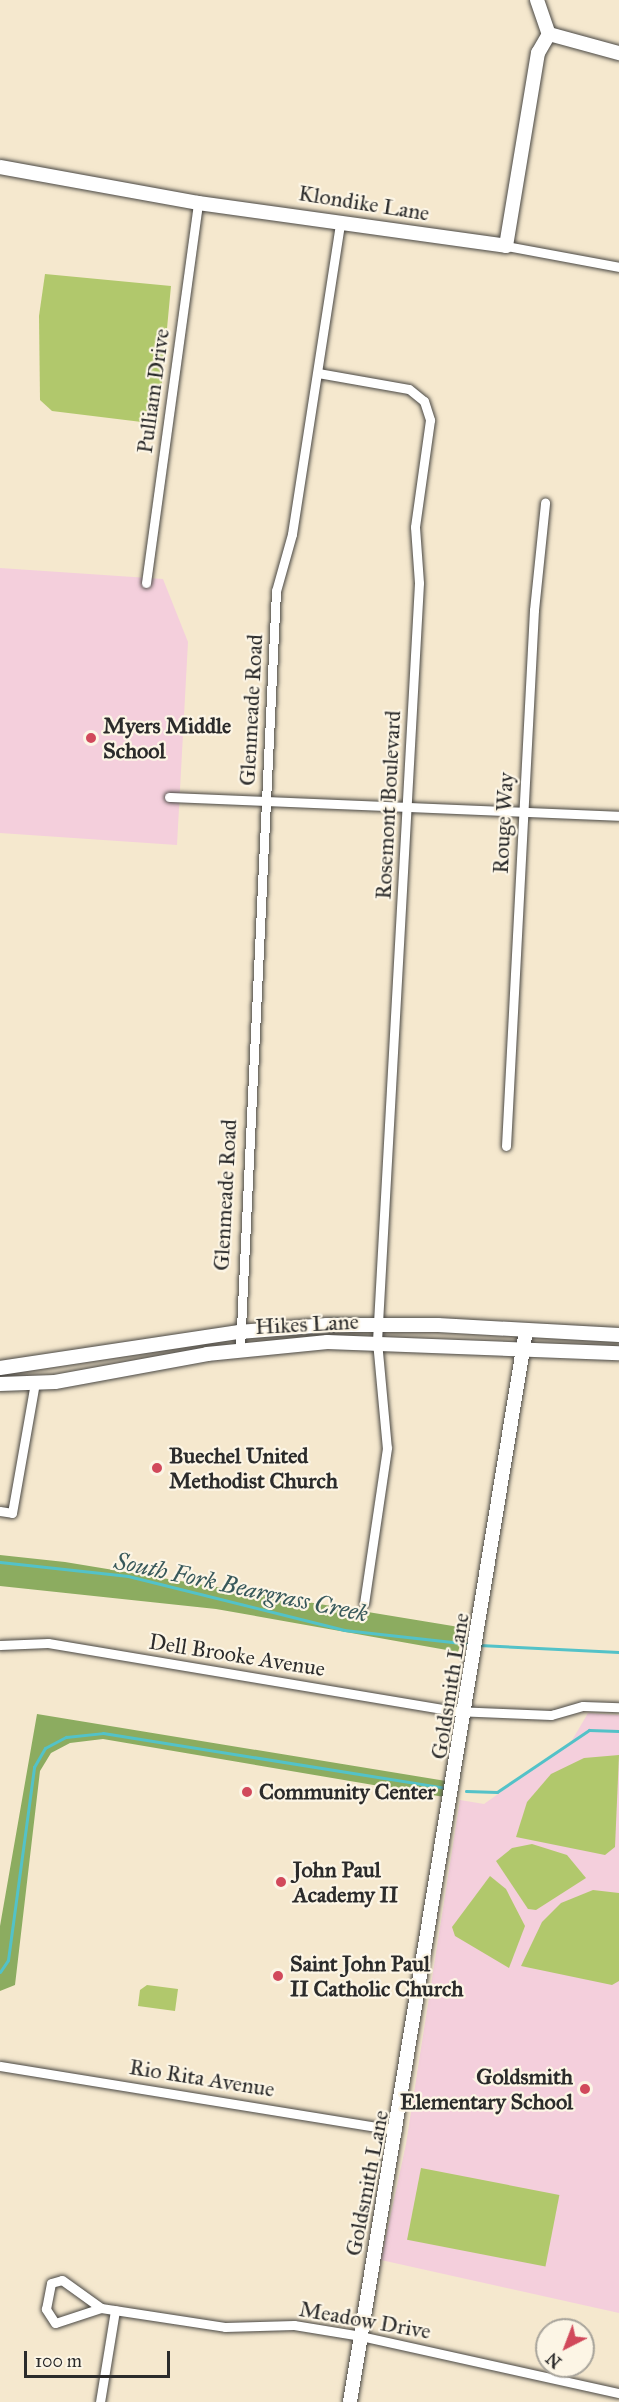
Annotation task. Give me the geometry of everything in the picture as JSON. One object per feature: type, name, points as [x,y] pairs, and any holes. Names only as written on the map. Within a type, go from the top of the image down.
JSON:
[{"type":"street","points":[[537,0],[549,34],[538,53],[506,246],[619,267]]},
{"type":"street","points":[[549,34],[619,53]]},
{"type":"street","name":"Klondike Lane","points":[[0,167],[198,203],[506,246]]},
{"type":"street","name":"Pulliam Drive","points":[[146,584],[198,203]]},
{"type":"street","name":"Glenmeade Road","points":[[240,1349],[239,1332],[278,577],[292,534],[340,223]]},
{"type":"street","name":"Rosemont Boulevard","points":[[318,373],[409,389],[429,413],[415,527],[419,583],[380,1324],[377,1341],[387,1448],[364,1603]]},
{"type":"street","name":"Rouge Way","points":[[506,1146],[523,812],[545,503]]},
{"type":"street","points":[[169,797],[267,798],[619,816]]},
{"type":"street","name":"Hikes Lane","points":[[0,1368],[239,1332],[380,1324],[619,1335]]},
{"type":"street","name":"Goldsmith Lane","points":[[350,2402],[477,1658],[526,1331]]},
{"type":"street","name":"Hikes Lane","points":[[0,1384],[35,1383],[240,1349],[377,1341],[619,1353]]},
{"type":"street","points":[[0,1511],[12,1513],[35,1383]]},
{"type":"street","name":"Dell Brooke Avenue","points":[[0,1645],[48,1643],[467,1712],[551,1715],[583,1706],[619,1707]]},
{"type":"street","name":"Rio Rita Avenue","points":[[0,2066],[397,2130]]},
{"type":"street","name":"Meadow Drive","points":[[101,2308],[55,2323],[46,2309],[56,2280],[101,2308],[225,2327],[294,2325],[361,2336],[619,2393]]},
{"type":"street","points":[[99,2402],[115,2310]]},
{"type":"shaded area","name":"Myers Middle School","points":[[0,568],[163,579],[188,642],[177,845],[0,833]]},
{"type":"shaded area","points":[[588,1713],[619,1715],[619,2313],[381,2260],[406,2144],[460,1800],[484,1804],[571,1742]]},
{"type":"green space","points":[[45,274],[171,286],[158,424],[52,411],[40,400],[39,316]]},
{"type":"green space","points":[[0,1555],[65,1562],[465,1628],[458,1652],[216,1609],[0,1586]]},
{"type":"green space","points":[[37,1714],[446,1781],[444,1797],[103,1739],[70,1743],[51,1753],[40,1771],[15,1985],[0,1991],[0,1926]]},
{"type":"green space","points":[[619,1755],[615,1847],[605,1855],[516,1837],[527,1802],[551,1774],[584,1758]]},
{"type":"green space","points":[[532,1844],[567,1855],[586,1878],[536,1910],[528,1909],[496,1861],[512,1848]]},
{"type":"green space","points":[[490,1876],[506,1889],[525,1926],[509,1968],[455,1936],[452,1927]]},
{"type":"green space","points":[[593,1890],[619,1893],[619,1981],[612,1985],[521,1966],[542,1922],[561,1903]]},
{"type":"green space","points":[[147,1985],[178,1989],[175,2011],[138,2006],[140,1990]]},
{"type":"green space","points":[[421,2168],[559,2195],[545,2267],[407,2240]]},
{"type":"waterway","name":"South Fork Beargrass Creek","points":[[0,1562],[128,1576],[344,1630],[470,1644]]},
{"type":"waterway","name":"South Fork Beargrass Creek","points":[[479,1645],[619,1652]]},
{"type":"waterway","points":[[466,1791],[497,1792],[589,1730],[619,1731]]},
{"type":"waterway","points":[[0,1972],[8,1960],[34,1767],[45,1748],[66,1737],[103,1733],[446,1788]]},
{"type":"place","name":"Myers Middle School","points":[[91,738]]},
{"type":"place","name":"Buechel United Methodist Church","points":[[157,1468]]},
{"type":"place","name":"Community Center","points":[[247,1792]]},
{"type":"place","name":"John Paul Academy II","points":[[281,1882]]},
{"type":"place","name":"Saint John Paul II Catholic Church","points":[[278,1976]]},
{"type":"place","name":"Goldsmith Elementary School","points":[[585,2089]]}]
